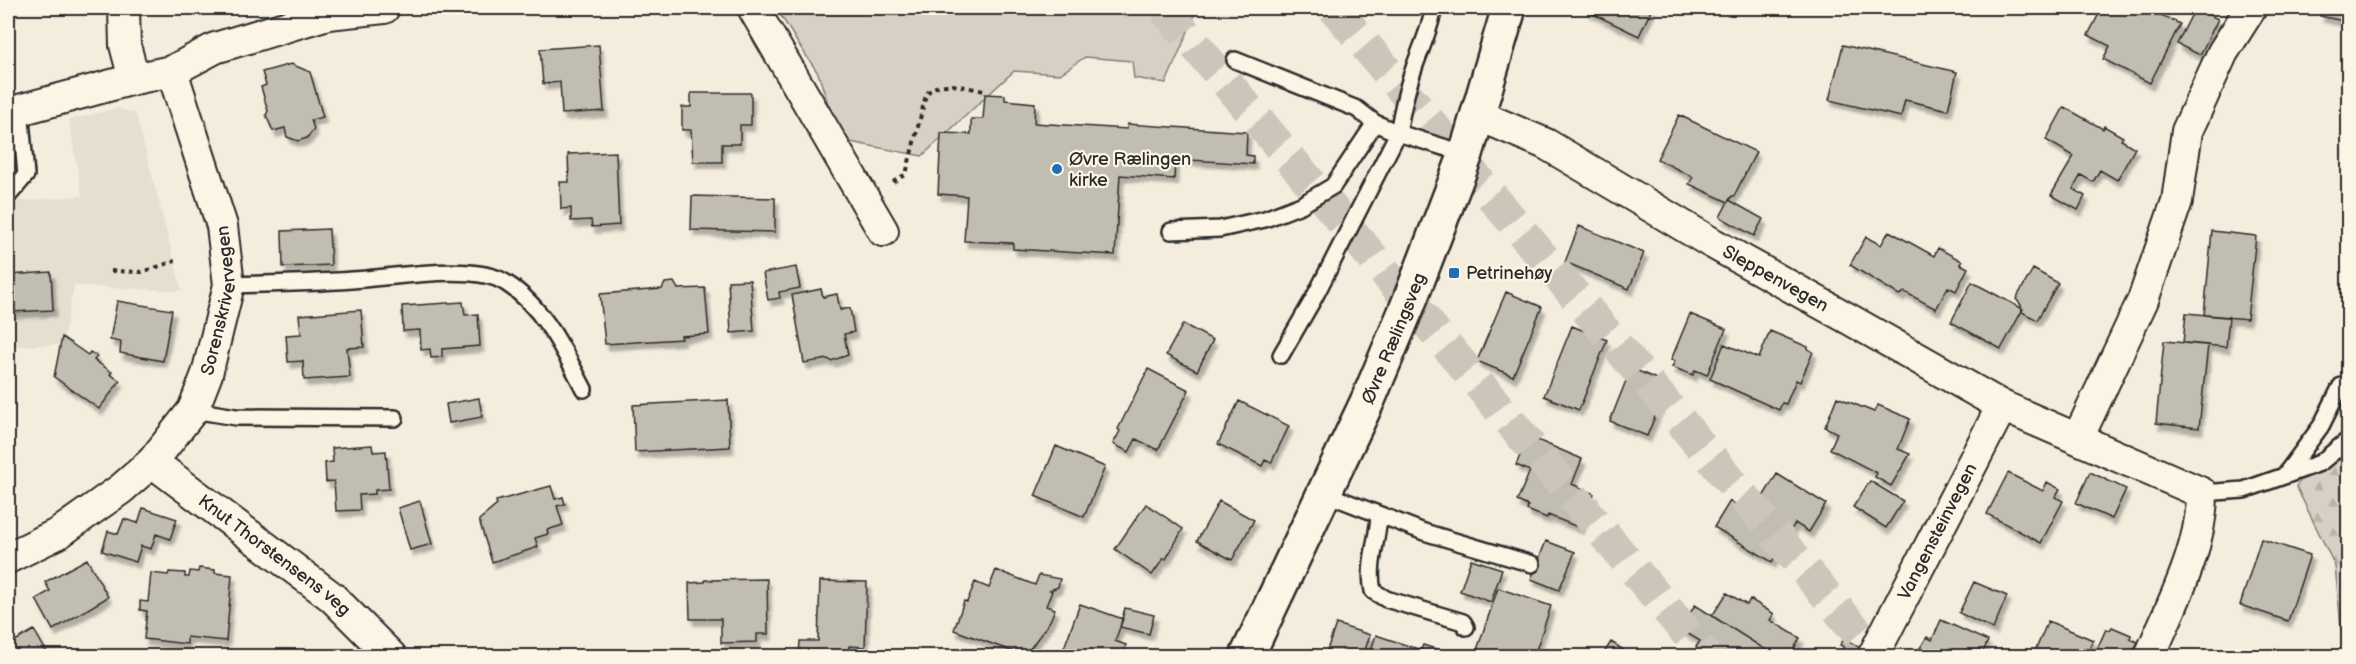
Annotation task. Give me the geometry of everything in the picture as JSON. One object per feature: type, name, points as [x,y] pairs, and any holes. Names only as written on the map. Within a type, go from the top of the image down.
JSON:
[{"type":"main road","name":"Øvre Rælingsveg","points":[[1247,657],[1386,358],[1466,154],[1509,8]]},
{"type":"street","points":[[124,8],[125,45],[134,79]]},
{"type":"street","points":[[14,111],[172,71],[214,48],[328,14],[384,8]]},
{"type":"street","points":[[753,8],[883,231]]},
{"type":"street","points":[[2078,438],[2143,300],[2177,201],[2187,131],[2223,52],[2251,8]]},
{"type":"street","name":"Sorenskrivervegen","points":[[8,558],[59,533],[121,489],[152,462],[193,410],[207,375],[228,285],[222,226],[172,71]]},
{"type":"street","name":"Sleppenvegen","points":[[1478,114],[1546,144],[1712,243],[2002,406],[2202,493]]},
{"type":"street","name":"Vangensteinvegen","points":[[1873,657],[2002,406]]},
{"type":"street","name":"Knut Thorstensens veg","points":[[152,462],[332,597],[391,657]]},
{"type":"street","points":[[2150,657],[2189,561],[2202,516],[2202,493]]},
{"type":"lane","points":[[1281,355],[1314,298],[1398,133],[1402,109],[1431,25],[1434,8]]},
{"type":"lane","points":[[1235,60],[1356,109],[1375,123],[1398,133],[1466,154]]},
{"type":"lane","points":[[8,196],[26,175],[14,111]]},
{"type":"lane","points":[[1171,231],[1220,229],[1265,219],[1301,205],[1333,186],[1375,123]]},
{"type":"lane","points":[[228,285],[356,280],[434,274],[472,273],[492,276],[505,282],[529,301],[557,339],[584,389]]},
{"type":"lane","points":[[2284,476],[2321,426],[2341,386]]},
{"type":"lane","points":[[193,410],[236,417],[395,418]]},
{"type":"lane","points":[[2202,493],[2244,490],[2284,476],[2320,462],[2349,440]]},
{"type":"lane","points":[[1324,493],[1424,532],[1532,564]]},
{"type":"lane","points":[[1379,514],[1378,534],[1372,560],[1373,591],[1386,599],[1463,622],[1466,627]]},
{"type":"path","points":[[866,202],[906,174],[926,96],[930,90],[941,84],[985,91]]},
{"type":"path","points":[[111,271],[142,272],[175,261]]},
{"type":"shaded area","points":[[118,108],[136,114],[182,291],[74,286],[62,345],[8,346],[8,202],[82,196],[69,120]]},
{"type":"green space","points":[[1198,8],[1166,83],[1134,78],[1132,61],[1085,57],[1060,74],[1014,71],[922,156],[840,140],[818,73],[777,9]]},
{"type":"green space","points":[[2348,426],[2348,656],[2344,656],[2335,566],[2296,486]]},
{"type":"building","points":[[1589,8],[1652,8],[1639,36],[1587,11]]},
{"type":"building","points":[[2102,8],[2147,8],[2180,24],[2150,83],[2103,59],[2110,46],[2088,35]]},
{"type":"building","points":[[2195,8],[2218,19],[2200,55],[2177,44]]},
{"type":"building","points":[[2322,8],[2348,8],[2348,22],[2320,16]]},
{"type":"building","points":[[599,45],[604,111],[562,114],[560,82],[543,84],[540,49]]},
{"type":"building","points":[[1843,45],[1957,72],[1948,110],[1905,100],[1901,117],[1829,100]]},
{"type":"building","points":[[291,64],[310,72],[323,117],[311,120],[314,129],[307,138],[298,141],[287,137],[285,128],[273,131],[266,115],[268,111],[261,87],[266,85],[262,72]]},
{"type":"building","points":[[691,93],[751,93],[751,125],[740,125],[740,144],[722,144],[722,162],[693,162],[691,130],[682,130],[682,107],[691,107]]},
{"type":"building","name":"Øvre Rælingen kirke","points":[[985,94],[1005,95],[1005,100],[1035,103],[1034,123],[1127,129],[1127,124],[1247,132],[1246,155],[1253,156],[1253,164],[1175,159],[1174,179],[1120,175],[1115,255],[1013,249],[1013,243],[964,241],[967,196],[938,194],[941,133],[971,134],[971,119],[983,119]]},
{"type":"building","points":[[2064,107],[2103,129],[2104,126],[2123,137],[2121,140],[2135,148],[2117,180],[2100,170],[2093,182],[2081,175],[2073,189],[2085,196],[2078,210],[2051,195],[2074,156],[2046,140]]},
{"type":"building","points":[[1679,115],[1756,152],[1734,196],[1728,202],[1689,184],[1693,177],[1657,159]]},
{"type":"building","points":[[616,152],[619,225],[592,227],[591,220],[571,221],[571,208],[561,209],[560,182],[569,182],[568,154]]},
{"type":"building","points":[[692,196],[775,198],[775,232],[691,230]]},
{"type":"building","points":[[1729,200],[1763,219],[1754,236],[1720,217]]},
{"type":"building","points":[[1579,226],[1644,253],[1629,289],[1565,262]]},
{"type":"building","points":[[329,229],[331,265],[283,267],[282,231]]},
{"type":"building","points":[[1889,231],[1934,256],[1938,248],[1962,261],[1960,264],[1968,268],[1956,291],[1948,287],[1936,309],[1905,292],[1899,295],[1850,265],[1866,237],[1881,245]]},
{"type":"building","points":[[2212,231],[2256,236],[2247,319],[2204,315]]},
{"type":"building","points":[[796,267],[800,288],[779,292],[780,298],[768,300],[763,273]]},
{"type":"building","points":[[2033,269],[2058,283],[2037,320],[2022,312],[2021,305],[2016,299]]},
{"type":"building","points":[[51,272],[53,310],[11,312],[9,275]]},
{"type":"building","points":[[750,280],[754,331],[731,333],[728,281]]},
{"type":"building","points":[[674,282],[678,289],[705,288],[709,334],[681,336],[682,339],[605,344],[600,294],[662,289],[665,283]]},
{"type":"building","points":[[1972,282],[2023,309],[2001,349],[1951,322]]},
{"type":"building","points":[[821,289],[823,297],[837,294],[840,310],[850,308],[854,332],[844,334],[848,355],[831,361],[828,359],[804,363],[792,295]]},
{"type":"building","points":[[1506,292],[1542,307],[1513,376],[1477,361]]},
{"type":"building","points":[[117,301],[172,310],[163,361],[120,353],[121,342],[110,340]]},
{"type":"building","points":[[463,302],[465,315],[478,314],[480,346],[442,349],[442,357],[431,358],[430,349],[421,350],[420,330],[403,331],[402,306]]},
{"type":"building","points":[[361,310],[364,347],[347,348],[350,377],[304,380],[303,361],[288,362],[286,335],[301,334],[299,315]]},
{"type":"building","points":[[2186,313],[2229,317],[2226,347],[2183,343]]},
{"type":"building","points":[[1690,314],[1726,329],[1707,375],[1695,370],[1693,375],[1672,367],[1675,361],[1671,360]]},
{"type":"building","points":[[1183,324],[1213,340],[1197,371],[1166,355]]},
{"type":"building","points":[[1572,326],[1607,340],[1579,410],[1544,396]]},
{"type":"building","points":[[1770,331],[1808,347],[1813,352],[1800,382],[1796,380],[1786,404],[1782,403],[1779,410],[1710,379],[1724,344],[1759,358]]},
{"type":"building","points":[[62,337],[88,355],[90,352],[97,356],[94,360],[112,372],[110,374],[120,381],[99,409],[54,377]]},
{"type":"building","points":[[2164,341],[2208,345],[2199,428],[2156,423]]},
{"type":"building","points":[[1631,368],[1668,384],[1647,436],[1610,421]]},
{"type":"building","points":[[1148,369],[1189,390],[1158,450],[1136,439],[1129,452],[1113,444],[1120,431],[1118,429]]},
{"type":"building","points":[[1837,397],[1874,412],[1878,405],[1910,419],[1898,449],[1910,454],[1891,486],[1875,477],[1877,473],[1830,449],[1837,433],[1825,427]]},
{"type":"building","points":[[479,398],[482,417],[449,423],[446,404]]},
{"type":"building","points":[[728,400],[730,447],[635,452],[633,405]]},
{"type":"building","points":[[1239,401],[1289,426],[1271,463],[1265,460],[1262,466],[1218,444]]},
{"type":"building","points":[[1528,436],[1582,459],[1572,484],[1594,494],[1580,528],[1548,515],[1547,518],[1527,510],[1528,506],[1517,501],[1530,471],[1516,465]]},
{"type":"building","points":[[372,445],[373,452],[386,451],[389,489],[375,490],[375,494],[359,495],[360,510],[336,511],[334,481],[326,482],[325,463],[333,462],[332,448]]},
{"type":"building","points":[[1056,446],[1105,467],[1084,517],[1035,496]]},
{"type":"building","points":[[2090,472],[2126,489],[2112,519],[2076,503]]},
{"type":"building","points":[[2008,473],[2043,491],[2047,482],[2060,489],[2055,497],[2063,501],[2041,543],[1987,514]]},
{"type":"building","points":[[1777,474],[1826,504],[1809,532],[1795,523],[1772,562],[1714,527],[1730,501],[1745,510],[1754,496],[1761,500]]},
{"type":"building","points":[[1870,481],[1903,501],[1886,528],[1853,507]]},
{"type":"building","points":[[551,486],[555,499],[563,497],[565,504],[557,506],[563,525],[547,530],[548,534],[535,538],[538,547],[492,562],[479,520],[497,505],[496,501]]},
{"type":"building","points":[[420,501],[432,544],[410,550],[398,508]]},
{"type":"building","points":[[1219,501],[1254,520],[1232,560],[1197,541]]},
{"type":"building","points":[[1146,504],[1183,529],[1166,559],[1164,558],[1152,575],[1115,549]]},
{"type":"building","points":[[143,508],[177,519],[170,539],[156,534],[151,549],[141,546],[136,562],[102,551],[108,531],[118,534],[124,519],[138,523]]},
{"type":"building","points":[[2261,539],[2310,555],[2288,621],[2240,605]]},
{"type":"building","points":[[1546,541],[1575,552],[1559,590],[1531,579]]},
{"type":"building","points":[[87,559],[108,597],[53,630],[36,599],[50,591],[45,582]]},
{"type":"building","points":[[1471,559],[1502,569],[1491,602],[1460,591]]},
{"type":"building","points":[[199,568],[232,575],[226,641],[187,637],[187,644],[144,639],[147,611],[140,610],[140,601],[148,602],[151,573],[168,575],[169,572],[185,573],[185,577],[189,577],[190,571],[198,572]]},
{"type":"building","points":[[996,570],[1035,585],[1039,575],[1060,579],[1058,587],[1050,590],[1052,591],[1046,606],[1055,609],[1050,621],[1025,656],[954,630],[964,601],[967,602],[975,582],[989,588]]},
{"type":"building","points":[[767,579],[768,634],[757,634],[757,642],[721,643],[721,619],[690,619],[689,583],[705,582],[705,580]]},
{"type":"building","points":[[820,581],[867,582],[865,647],[849,646],[849,656],[799,656],[800,641],[818,641]]},
{"type":"building","points":[[1974,582],[2007,596],[1993,629],[1959,613]]},
{"type":"building","points":[[1498,588],[1551,606],[1534,656],[1497,656],[1477,650]]},
{"type":"building","points":[[1727,593],[1747,605],[1750,599],[1774,614],[1770,620],[1800,638],[1790,656],[1773,656],[1765,652],[1766,650],[1712,616]]},
{"type":"building","points":[[1080,604],[1123,619],[1115,641],[1126,645],[1122,656],[1061,656]]},
{"type":"building","points":[[1695,605],[1769,654],[1767,656],[1712,656],[1696,647],[1700,641],[1680,629]]},
{"type":"building","points":[[1125,608],[1154,615],[1149,634],[1120,627]]},
{"type":"building","points":[[1941,620],[1988,641],[1981,656],[1925,656],[1920,652],[1927,637],[1932,640]]},
{"type":"building","points":[[2048,621],[2093,640],[2086,656],[2033,656]]},
{"type":"building","points":[[1336,624],[1370,635],[1363,656],[1325,656]]},
{"type":"building","points":[[2112,627],[2131,635],[2130,639],[2138,642],[2131,656],[2094,656],[2106,629],[2110,630]]},
{"type":"building","points":[[34,630],[49,656],[9,656],[8,645]]},
{"type":"building","points":[[1376,635],[1421,650],[1423,645],[1445,652],[1444,656],[1369,656]]},
{"type":"building","points":[[1845,638],[1864,651],[1860,656],[1837,656],[1844,647],[1840,645]]},
{"type":"building","points":[[1611,642],[1633,656],[1602,656]]},
{"type":"tunnel","points":[[1164,8],[1706,656]]},
{"type":"tunnel","points":[[1334,8],[1877,656]]},
{"type":"place","name":"Øvre Rælingen kirke","points":[[1057,169]]},
{"type":"place","name":"Petrinehøy","points":[[1454,273]]}]
